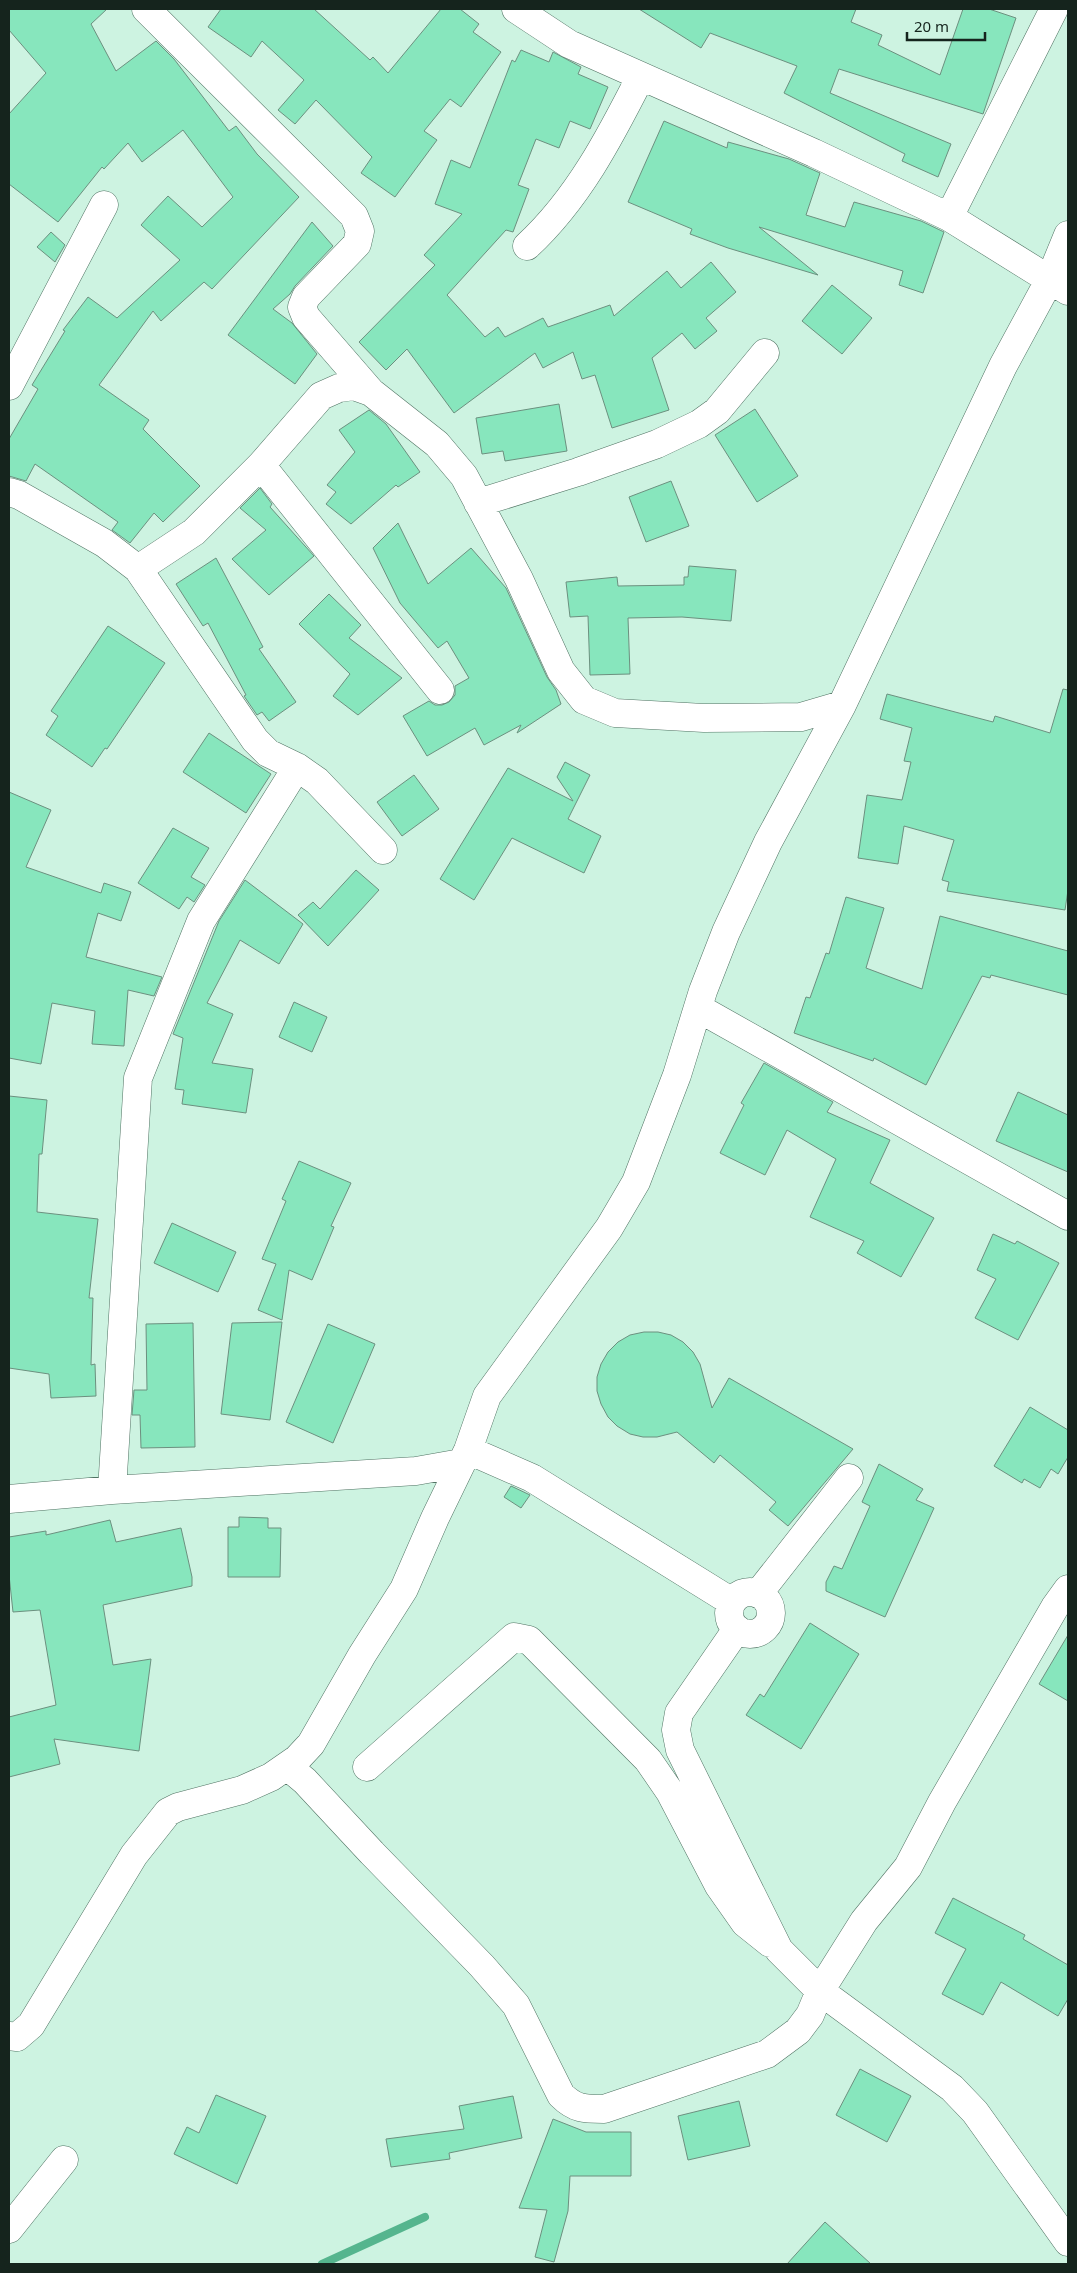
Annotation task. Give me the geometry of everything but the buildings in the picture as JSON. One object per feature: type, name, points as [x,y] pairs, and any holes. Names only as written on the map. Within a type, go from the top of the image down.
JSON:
[{"type":"street","points":[[146,9],[354,216],[360,231],[357,244],[306,297],[302,307],[306,317],[371,392],[437,444],[464,476],[519,579],[562,671],[584,700],[615,713],[704,718],[801,717],[842,705]]},
{"type":"street","points":[[516,9],[569,44],[814,152],[950,218],[1059,285]]},
{"type":"street","points":[[950,218],[1054,9]]},
{"type":"street","points":[[526,246],[559,214],[583,180],[641,76]]},
{"type":"street","points":[[9,386],[104,205]]},
{"type":"street","points":[[9,2036],[17,2037],[31,2025],[134,1855],[168,1812],[178,1807],[242,1790],[271,1777],[297,1759],[311,1744],[362,1655],[404,1589],[465,1456],[487,1396],[609,1228],[636,1182],[677,1075],[698,1008],[726,932],[768,842],[842,705],[999,375],[1059,285],[1068,236]]},
{"type":"street","points":[[478,503],[657,444],[699,424],[717,411],[765,353]]},
{"type":"street","points":[[138,569],[194,532],[261,465],[321,396],[339,388],[354,386],[371,392]]},
{"type":"street","points":[[261,465],[440,690]]},
{"type":"street","points":[[9,492],[19,495],[104,543],[138,569],[254,740],[268,753],[297,767],[317,781],[383,850]]},
{"type":"street","points":[[112,1490],[138,1078],[201,922],[297,767]]},
{"type":"street","points":[[698,1008],[1068,1216]]},
{"type":"street","points":[[9,1499],[112,1490],[416,1471],[465,1456],[532,1478],[732,1602]]},
{"type":"street","points":[[758,1594],[849,1478]]},
{"type":"street","points":[[287,1766],[305,1781],[482,1966],[516,2005],[561,2095],[571,2105],[584,2109],[604,2109],[767,2054],[798,2030],[810,2015],[820,1991],[864,1921],[908,1867],[952,1785],[1055,1606],[1068,1589]]},
{"type":"street","points":[[748,1592],[758,1594],[769,1605],[770,1620],[760,1632],[744,1633],[737,1629],[729,1616],[729,1609],[732,1602],[739,1595],[748,1592]]},
{"type":"street","points":[[737,1629],[679,1713],[676,1730],[680,1750],[778,1950]]},
{"type":"street","points":[[367,1767],[514,1637],[530,1640],[648,1760],[670,1792],[719,1886],[745,1923],[778,1950],[820,1991],[952,2088],[975,2112],[1068,2242]]},
{"type":"street","points":[[9,2229],[64,2160]]},
{"type":"waterway","points":[[322,2264],[425,2217]]}]
